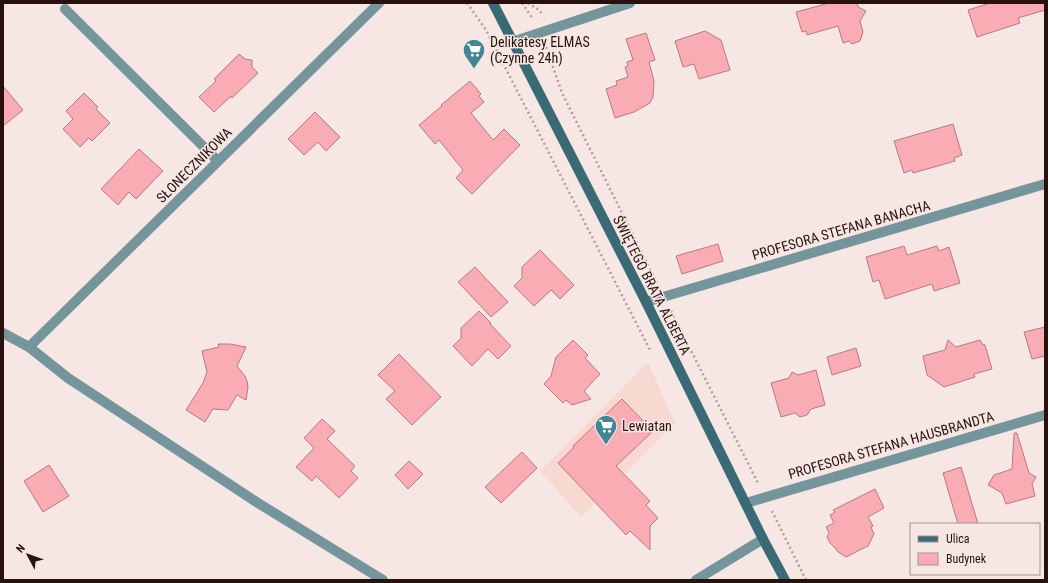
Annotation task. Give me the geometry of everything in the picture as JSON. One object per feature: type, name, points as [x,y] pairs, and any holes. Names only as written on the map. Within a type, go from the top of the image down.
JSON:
[{"type":"street","name":"SŁONECZNIKOWA","points":[[29,347],[379,3]]},
{"type":"street","name":"ŚWIĘTEGO BRATA ALBERTA","points":[[493,3],[646,302],[763,539],[785,580]]},
{"type":"street","points":[[512,42],[630,3]]},
{"type":"street","points":[[64,9],[218,161]]},
{"type":"street","name":"PROFESORA STEFANA BANACHA","points":[[646,302],[1045,184]]},
{"type":"street","points":[[3,333],[29,347],[68,378],[252,499],[383,580]]},
{"type":"street","name":"PROFESORA STEFANA HAUSBRANDTA","points":[[746,503],[1045,414]]},
{"type":"street","points":[[696,580],[763,539]]},
{"type":"path","points":[[467,3],[486,30],[655,358]]},
{"type":"shaded area","points":[[648,362],[675,423],[581,517],[540,471]]},
{"type":"building","points":[[829,3],[857,3],[858,7],[866,11],[860,21],[863,32],[860,41],[852,44],[849,41],[843,43],[838,26],[807,35],[806,31],[802,32],[796,12]]},
{"type":"building","points":[[990,3],[1045,3],[1045,10],[1018,18],[1020,23],[977,37],[968,10]]},
{"type":"building","points":[[705,31],[721,40],[730,70],[699,79],[694,64],[683,67],[675,41]]},
{"type":"building","points":[[646,33],[655,60],[649,62],[654,81],[653,97],[650,103],[634,112],[615,118],[606,89],[617,85],[616,81],[628,77],[625,67],[628,66],[627,62],[633,60],[626,39]]},
{"type":"building","points":[[239,54],[245,59],[252,60],[252,67],[258,73],[232,98],[231,96],[214,112],[199,97],[216,81],[214,79]]},
{"type":"building","points":[[470,81],[481,94],[479,96],[484,102],[471,113],[493,140],[504,129],[520,145],[472,194],[456,178],[463,170],[439,140],[435,144],[419,125]]},
{"type":"building","points":[[3,86],[23,110],[3,126]]},
{"type":"building","points":[[84,93],[98,107],[96,109],[110,123],[92,141],[89,138],[80,147],[63,129],[73,119],[66,111]]},
{"type":"building","points":[[315,112],[340,137],[326,151],[318,142],[304,155],[288,139]]},
{"type":"building","points":[[953,124],[962,155],[954,158],[955,161],[913,173],[912,170],[904,173],[894,141]]},
{"type":"building","points":[[139,149],[163,171],[136,199],[129,192],[118,205],[101,189]]},
{"type":"building","points":[[718,244],[723,261],[682,274],[676,256]]},
{"type":"building","points":[[904,246],[907,255],[937,246],[939,251],[949,247],[960,283],[934,291],[932,284],[885,299],[879,280],[873,282],[866,257]]},
{"type":"building","points":[[540,250],[574,285],[560,299],[551,290],[534,306],[514,286],[522,278],[522,267]]},
{"type":"building","points":[[475,267],[508,302],[491,317],[458,282]]},
{"type":"building","points":[[479,311],[511,346],[498,359],[488,349],[472,366],[453,346],[461,338],[461,328]]},
{"type":"building","points":[[1045,327],[1045,356],[1032,359],[1024,332]]},
{"type":"building","points":[[573,340],[588,355],[585,358],[600,374],[584,391],[591,399],[572,405],[566,400],[563,403],[544,384],[551,376],[556,357]]},
{"type":"building","points":[[948,340],[956,347],[980,340],[982,344],[985,345],[992,369],[974,374],[975,377],[944,387],[927,375],[923,356],[945,350]]},
{"type":"building","points":[[218,344],[230,344],[246,347],[237,366],[247,381],[248,387],[246,400],[237,395],[228,410],[213,409],[205,422],[186,410],[203,383],[207,372],[202,351],[219,347]]},
{"type":"building","points":[[856,348],[861,366],[832,375],[827,357]]},
{"type":"building","points":[[399,354],[441,397],[412,425],[386,399],[395,391],[378,375]]},
{"type":"building","points":[[816,370],[825,405],[811,409],[807,415],[800,417],[795,413],[781,417],[771,383],[789,378],[792,372],[798,375]]},
{"type":"building","points":[[622,399],[653,431],[616,466],[650,501],[646,505],[658,518],[650,526],[650,550],[630,531],[626,535],[558,463],[574,447],[573,446]]},
{"type":"building","points":[[322,419],[335,431],[327,439],[355,466],[351,471],[358,478],[339,498],[316,476],[312,481],[296,467],[314,448],[304,438]]},
{"type":"building","points":[[1014,433],[1017,433],[1029,473],[1036,477],[1032,484],[1035,496],[1006,504],[1002,493],[988,485],[994,475],[1012,469]]},
{"type":"building","points":[[522,452],[537,468],[501,503],[485,487]]},
{"type":"building","points":[[409,461],[423,474],[408,489],[395,475]]},
{"type":"building","points":[[49,465],[69,496],[43,512],[24,481]]},
{"type":"building","points":[[961,467],[978,523],[958,523],[943,473]]},
{"type":"building","points":[[875,489],[884,508],[868,517],[873,526],[871,527],[874,534],[868,546],[846,557],[838,552],[827,537],[829,533],[826,527],[834,523],[830,515],[835,512],[833,510]]},
{"type":"place","name":"Delikatesy ELMAS (Czynne 24h)","points":[[474,70]]},
{"type":"place","name":"Lewiatan","points":[[606,446]]}]
